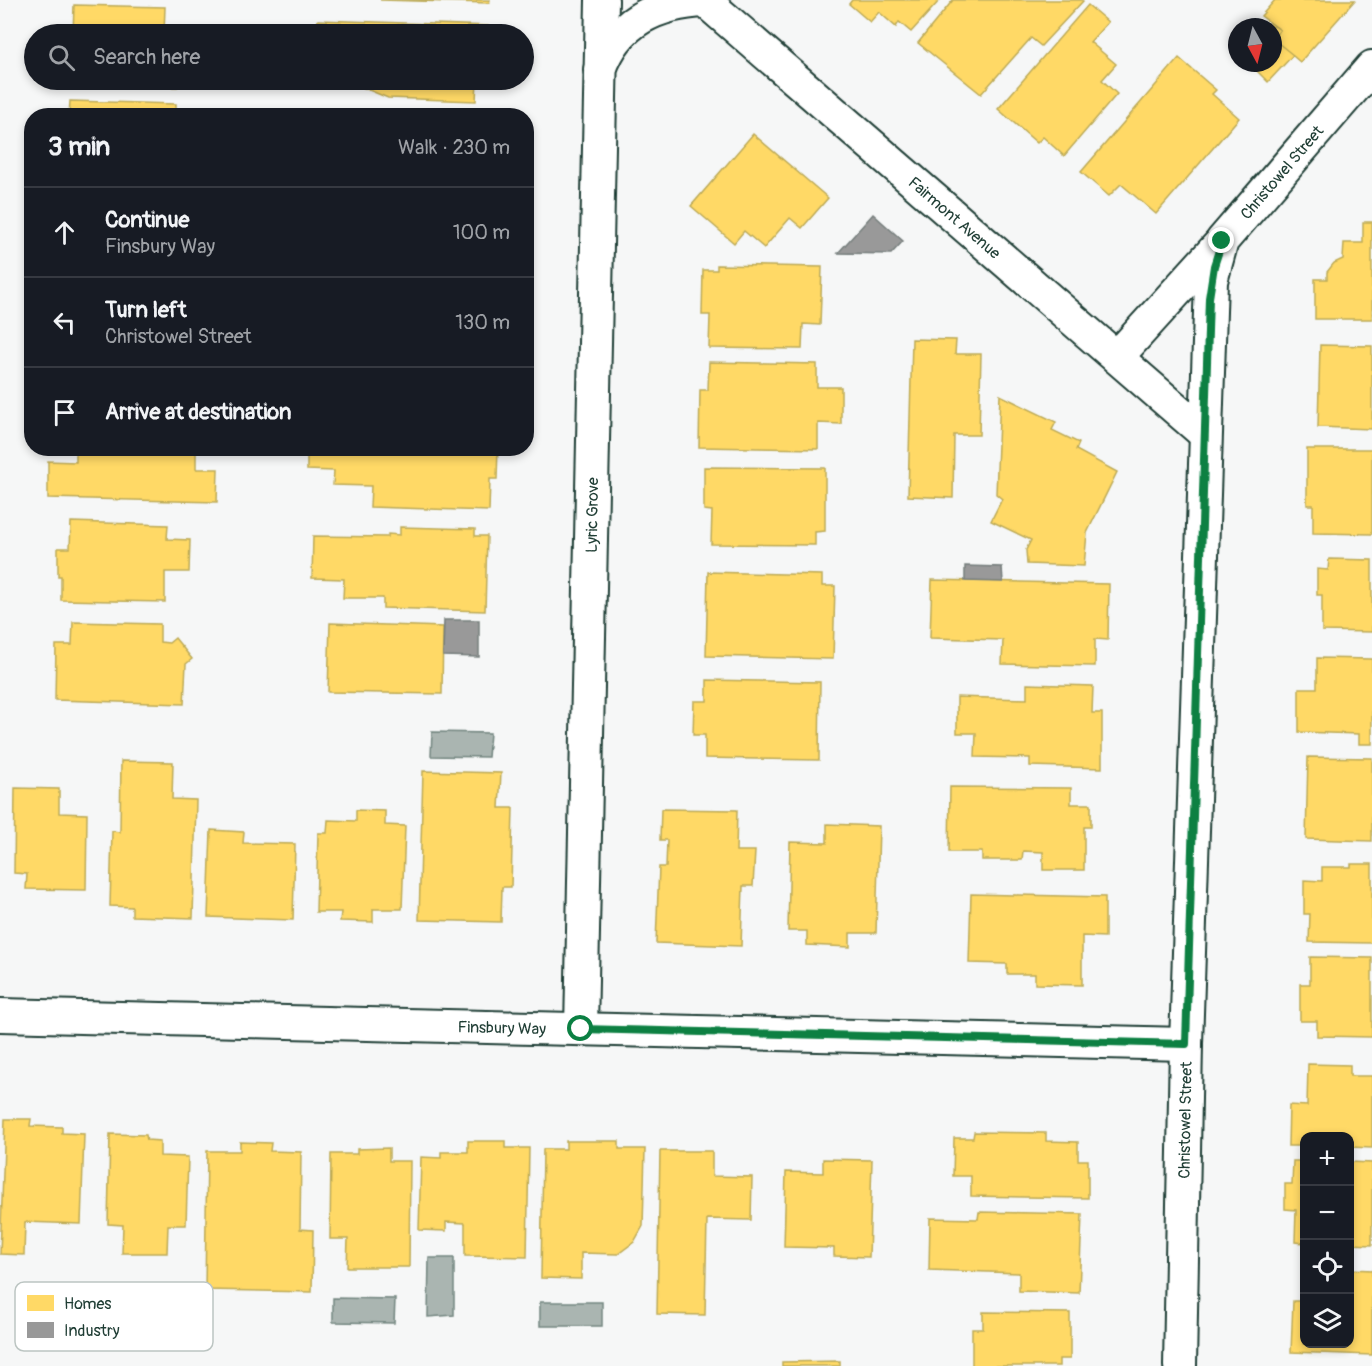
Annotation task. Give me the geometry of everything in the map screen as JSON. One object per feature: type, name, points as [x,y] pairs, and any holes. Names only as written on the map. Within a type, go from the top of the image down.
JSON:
[{"type":"street","name":"Lyric Grove","points":[[581,1029],[602,0]]},
{"type":"street","points":[[599,74],[610,47],[639,18],[664,6],[705,1]]},
{"type":"street","name":"Fairmont Avenue","points":[[705,1],[1205,434]]},
{"type":"street","name":"Christowel Street","points":[[1180,1366],[1186,1044],[1211,281],[1222,241],[1372,67]]},
{"type":"street","points":[[1117,357],[1222,241]]},
{"type":"street","name":"Finsbury Way","points":[[0,1015],[1186,1044]]},
{"type":"shaded area","points":[[432,732],[490,733],[488,757],[431,756]]},
{"type":"shaded area","points":[[429,1258],[454,1258],[454,1315],[428,1317]]},
{"type":"shaded area","points":[[333,1298],[395,1299],[394,1323],[333,1322]]},
{"type":"shaded area","points":[[540,1302],[602,1302],[602,1326],[540,1326]]},
{"type":"building: Homes","points":[[380,0],[490,0],[489,3]]},
{"type":"building: Homes","points":[[852,0],[940,0],[911,32],[899,22],[896,27],[879,12],[870,22],[849,4]]},
{"type":"building: Homes","points":[[953,0],[1083,1],[1041,46],[1031,38],[981,94],[918,43]]},
{"type":"building: Homes","points":[[1275,0],[1355,0],[1300,62],[1282,47],[1282,18],[1261,16]]},
{"type":"building: Homes","points":[[74,5],[165,7],[164,24],[73,24]]},
{"type":"building: Homes","points":[[1088,5],[1108,22],[1090,42],[1116,64],[1102,80],[1117,94],[1064,156],[1043,137],[1037,143],[998,109]]},
{"type":"building: Homes","points":[[318,20],[433,24],[317,24]]},
{"type":"building: Homes","points":[[1282,46],[1293,55],[1282,67]]},
{"type":"building: Homes","points":[[1179,58],[1216,90],[1212,94],[1239,118],[1156,214],[1121,184],[1109,196],[1081,172]]},
{"type":"building: Homes","points":[[1258,72],[1277,72],[1268,82]]},
{"type":"building: Homes","points":[[369,90],[477,90],[476,101],[388,98]]},
{"type":"building: Homes","points":[[70,101],[176,104],[176,108],[70,108]]},
{"type":"building: Homes","points":[[753,134],[828,198],[802,228],[790,218],[764,248],[744,231],[734,243],[691,206]]},
{"type":"building: Homes","points":[[1363,222],[1372,222],[1372,319],[1315,319],[1315,279],[1327,279],[1327,272],[1334,263],[1343,259],[1344,243],[1363,243]]},
{"type":"building: Homes","points":[[717,265],[822,267],[820,325],[803,324],[802,349],[709,348],[710,315],[702,315],[703,270],[717,270]]},
{"type":"building: Homes","points":[[912,339],[956,340],[955,354],[981,354],[979,435],[954,435],[953,498],[908,496]]},
{"type":"building: Homes","points":[[1320,345],[1372,346],[1372,429],[1318,427]]},
{"type":"building: Homes","points":[[709,362],[817,364],[817,387],[841,387],[841,424],[818,423],[818,449],[699,447],[700,390],[708,390]]},
{"type":"building: Homes","points":[[1000,395],[1056,422],[1052,430],[1079,443],[1076,450],[1117,472],[1087,533],[1084,566],[1027,564],[1026,550],[1031,540],[991,521],[1002,499],[996,494]]},
{"type":"building: Homes","points":[[1307,449],[1372,449],[1372,534],[1313,533],[1313,505],[1307,505]]},
{"type":"building: Homes","points":[[76,456],[196,456],[196,469],[218,469],[217,502],[48,498],[48,461],[76,462]]},
{"type":"building: Homes","points":[[307,456],[498,456],[497,479],[490,479],[489,511],[370,507],[371,486],[333,485],[334,471],[307,470]]},
{"type":"building: Homes","points":[[704,467],[825,468],[825,531],[815,532],[815,545],[711,544],[712,511],[704,510]]},
{"type":"building: Homes","points":[[71,522],[168,525],[167,539],[190,540],[189,572],[165,572],[165,602],[61,600],[58,548],[70,548]]},
{"type":"building: Homes","points":[[400,527],[475,529],[475,536],[487,536],[485,611],[383,608],[383,598],[343,598],[344,579],[312,578],[313,536],[388,537],[388,534],[400,535]]},
{"type":"building: Homes","points":[[1329,559],[1372,560],[1372,632],[1322,631],[1322,595],[1317,595],[1317,569],[1328,570]]},
{"type":"building: Homes","points":[[708,572],[822,575],[822,586],[835,586],[833,659],[706,656]]},
{"type":"building: Homes","points":[[932,580],[1109,584],[1108,640],[1095,639],[1095,666],[1002,664],[1003,640],[930,638]]},
{"type":"building: Homes","points":[[73,622],[160,624],[160,642],[169,643],[175,638],[192,659],[186,664],[184,704],[55,700],[56,645],[72,645]]},
{"type":"building: Homes","points":[[330,623],[443,627],[442,694],[328,692]]},
{"type":"building: Homes","points":[[1317,658],[1372,659],[1372,744],[1359,744],[1359,734],[1299,732],[1299,688],[1317,688]]},
{"type":"building: Homes","points":[[707,680],[820,682],[819,760],[705,758],[705,735],[693,735],[694,701],[707,701]]},
{"type":"building: Homes","points":[[1027,684],[1093,686],[1092,713],[1102,713],[1102,768],[1030,766],[1030,758],[975,757],[976,733],[957,733],[957,697],[1027,699]]},
{"type":"building: Homes","points":[[1308,757],[1372,758],[1372,841],[1306,839]]},
{"type":"building: Homes","points":[[121,761],[173,762],[172,799],[196,800],[193,918],[132,916],[132,907],[110,906],[112,831],[120,832]]},
{"type":"building: Homes","points":[[423,771],[501,773],[499,808],[513,808],[511,887],[502,887],[501,922],[419,920]]},
{"type":"building: Homes","points":[[950,787],[1071,788],[1071,804],[1091,804],[1091,827],[1084,827],[1084,870],[1043,870],[1043,852],[1023,851],[1022,860],[982,860],[982,852],[949,852]]},
{"type":"building: Homes","points":[[15,788],[59,789],[59,813],[87,814],[86,890],[26,889],[27,874],[14,873]]},
{"type":"building: Homes","points":[[661,809],[737,810],[736,851],[755,851],[753,886],[743,886],[741,946],[656,943],[659,867],[666,867],[667,840],[660,840]]},
{"type":"building: Homes","points":[[356,810],[385,811],[385,825],[405,826],[402,909],[373,909],[373,922],[340,921],[341,912],[316,912],[318,833],[327,833],[328,820],[356,821]]},
{"type":"building: Homes","points":[[827,824],[879,826],[876,933],[850,933],[850,947],[807,945],[807,931],[788,931],[790,842],[827,843]]},
{"type":"building: Homes","points":[[211,830],[244,832],[243,843],[295,844],[293,920],[208,917]]},
{"type":"building: Homes","points":[[1351,864],[1372,864],[1372,943],[1309,942],[1310,914],[1304,914],[1304,880],[1322,881],[1322,867],[1351,867]]},
{"type":"building: Homes","points":[[971,894],[1105,897],[1105,937],[1082,936],[1082,985],[1035,984],[1035,974],[1007,974],[1007,964],[969,963]]},
{"type":"building: Homes","points":[[1310,957],[1372,958],[1372,1037],[1317,1036],[1317,1021],[1300,1021],[1300,984],[1310,984]]},
{"type":"building: Homes","points":[[1308,1064],[1350,1065],[1350,1076],[1372,1076],[1372,1148],[1354,1147],[1354,1132],[1300,1132],[1300,1146],[1288,1146],[1289,1105],[1307,1106]]},
{"type":"building: Homes","points":[[5,1119],[31,1119],[30,1126],[62,1127],[62,1133],[84,1134],[81,1224],[25,1222],[24,1255],[0,1254]]},
{"type":"building: Homes","points":[[974,1132],[1046,1133],[1046,1141],[1078,1142],[1078,1160],[1088,1160],[1088,1198],[971,1196],[971,1176],[953,1176],[954,1138],[973,1138]]},
{"type":"building: Homes","points":[[110,1134],[146,1135],[147,1140],[160,1141],[160,1156],[188,1157],[186,1225],[168,1225],[167,1253],[122,1253],[123,1225],[108,1224]]},
{"type":"building: Homes","points":[[468,1141],[505,1141],[505,1148],[529,1148],[527,1257],[465,1256],[465,1223],[446,1222],[446,1231],[419,1230],[421,1157],[441,1158],[441,1152],[468,1152]]},
{"type":"building: Homes","points":[[566,1141],[619,1141],[619,1149],[645,1149],[643,1226],[634,1242],[618,1254],[581,1253],[581,1279],[541,1278],[543,1149],[566,1149]]},
{"type":"building: Homes","points":[[240,1142],[271,1143],[270,1151],[301,1152],[300,1229],[313,1230],[312,1292],[213,1290],[213,1282],[205,1282],[207,1151],[240,1151]]},
{"type":"building: Homes","points":[[389,1148],[389,1161],[410,1161],[409,1267],[347,1267],[348,1239],[330,1239],[331,1154],[357,1154],[357,1149]]},
{"type":"building: Homes","points":[[660,1151],[712,1151],[712,1176],[752,1177],[751,1220],[707,1219],[705,1315],[657,1314]]},
{"type":"building: Homes","points":[[823,1159],[872,1160],[869,1257],[834,1256],[834,1248],[784,1247],[786,1172],[823,1173]]},
{"type":"building: Homes","points":[[1293,1161],[1300,1161],[1300,1243],[1295,1242],[1296,1210],[1285,1209],[1285,1184],[1292,1184]]},
{"type":"building: Homes","points":[[1354,1162],[1372,1163],[1372,1245],[1354,1244]]},
{"type":"building: Homes","points":[[979,1212],[1082,1214],[1079,1293],[1019,1291],[1019,1273],[929,1270],[930,1218],[978,1219]]},
{"type":"building: Homes","points":[[1354,1269],[1372,1270],[1372,1355],[1291,1352],[1293,1301],[1300,1301],[1300,1348],[1354,1348]]},
{"type":"building: Homes","points":[[983,1312],[1070,1313],[1070,1359],[1059,1359],[1059,1366],[972,1366],[972,1329],[983,1329]]},
{"type":"building: Homes","points":[[840,1361],[840,1366],[782,1366],[782,1362]]},
{"type":"building: Industry","points":[[873,214],[903,241],[891,254],[838,253]]},
{"type":"building: Industry","points":[[965,566],[1002,567],[1003,582],[965,581]]},
{"type":"building: Industry","points":[[444,620],[479,620],[479,657],[443,656]]},
{"type":"route","points":[[581,1029],[1186,1044],[1209,298],[1214,266],[1222,241]]}]
